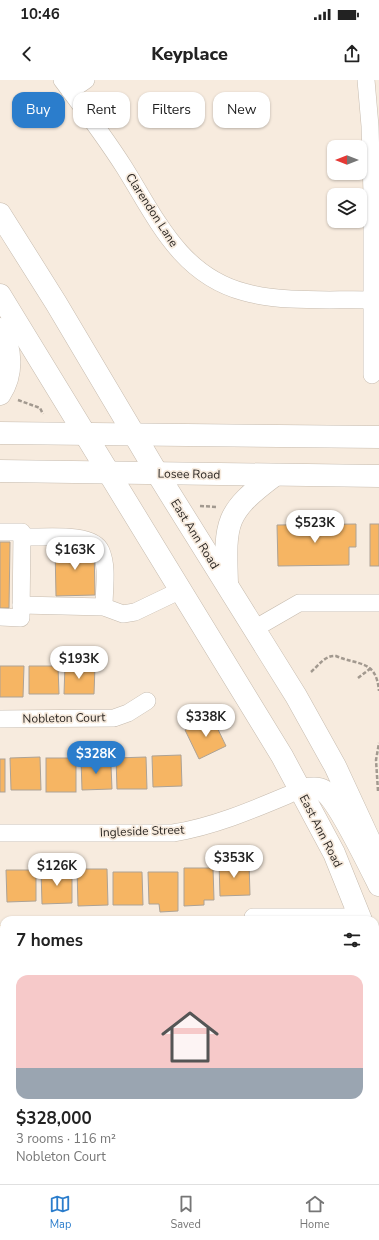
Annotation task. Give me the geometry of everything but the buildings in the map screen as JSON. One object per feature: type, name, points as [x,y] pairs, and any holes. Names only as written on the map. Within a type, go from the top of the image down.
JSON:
[{"type":"main road","name":"East Ann Road","points":[[0,214],[56,303],[133,434],[321,739],[377,853]]},
{"type":"main road","name":"East Ann Road","points":[[0,295],[181,590],[300,790],[334,853],[360,916]]},
{"type":"main road","points":[[0,329],[4,336],[10,362],[8,397]]},
{"type":"main road","points":[[0,433],[379,437]]},
{"type":"main road","name":"Losee Road","points":[[0,471],[379,476]]},
{"type":"main road","points":[[228,586],[226,545],[231,520],[249,494],[275,475]]},
{"type":"main road","points":[[300,790],[315,788],[324,791],[335,804],[379,885]]},
{"type":"street","points":[[66,85],[86,80]]},
{"type":"street","points":[[366,80],[370,126],[372,201],[372,375]]},
{"type":"street","name":"Clarendon Lane","points":[[66,85],[123,166],[166,236],[189,262],[210,279],[243,292],[268,297],[371,300]]},
{"type":"street","points":[[0,532],[22,532],[22,538],[21,618],[0,617]]},
{"type":"street","points":[[22,538],[84,538],[94,542],[101,550],[104,563],[104,607]]},
{"type":"street","points":[[21,605],[104,607],[123,614],[135,612],[181,590]]},
{"type":"street","points":[[254,629],[299,603],[379,603]]},
{"type":"street","name":"Nobleton Court","points":[[0,719],[114,718],[128,713],[147,701]]},
{"type":"street","name":"Ingleside Street","points":[[0,833],[173,832],[190,830],[224,820],[300,790]]},
{"type":"path","points":[[8,397],[40,408],[44,416]]},
{"type":"path","points":[[194,506],[221,508]]},
{"type":"path","points":[[311,672],[325,658],[331,656],[356,664],[363,664],[371,668],[375,675],[379,691]]},
{"type":"path","points":[[358,678],[371,668]]},
{"type":"path","points":[[378,791],[376,760],[379,743]]}]
